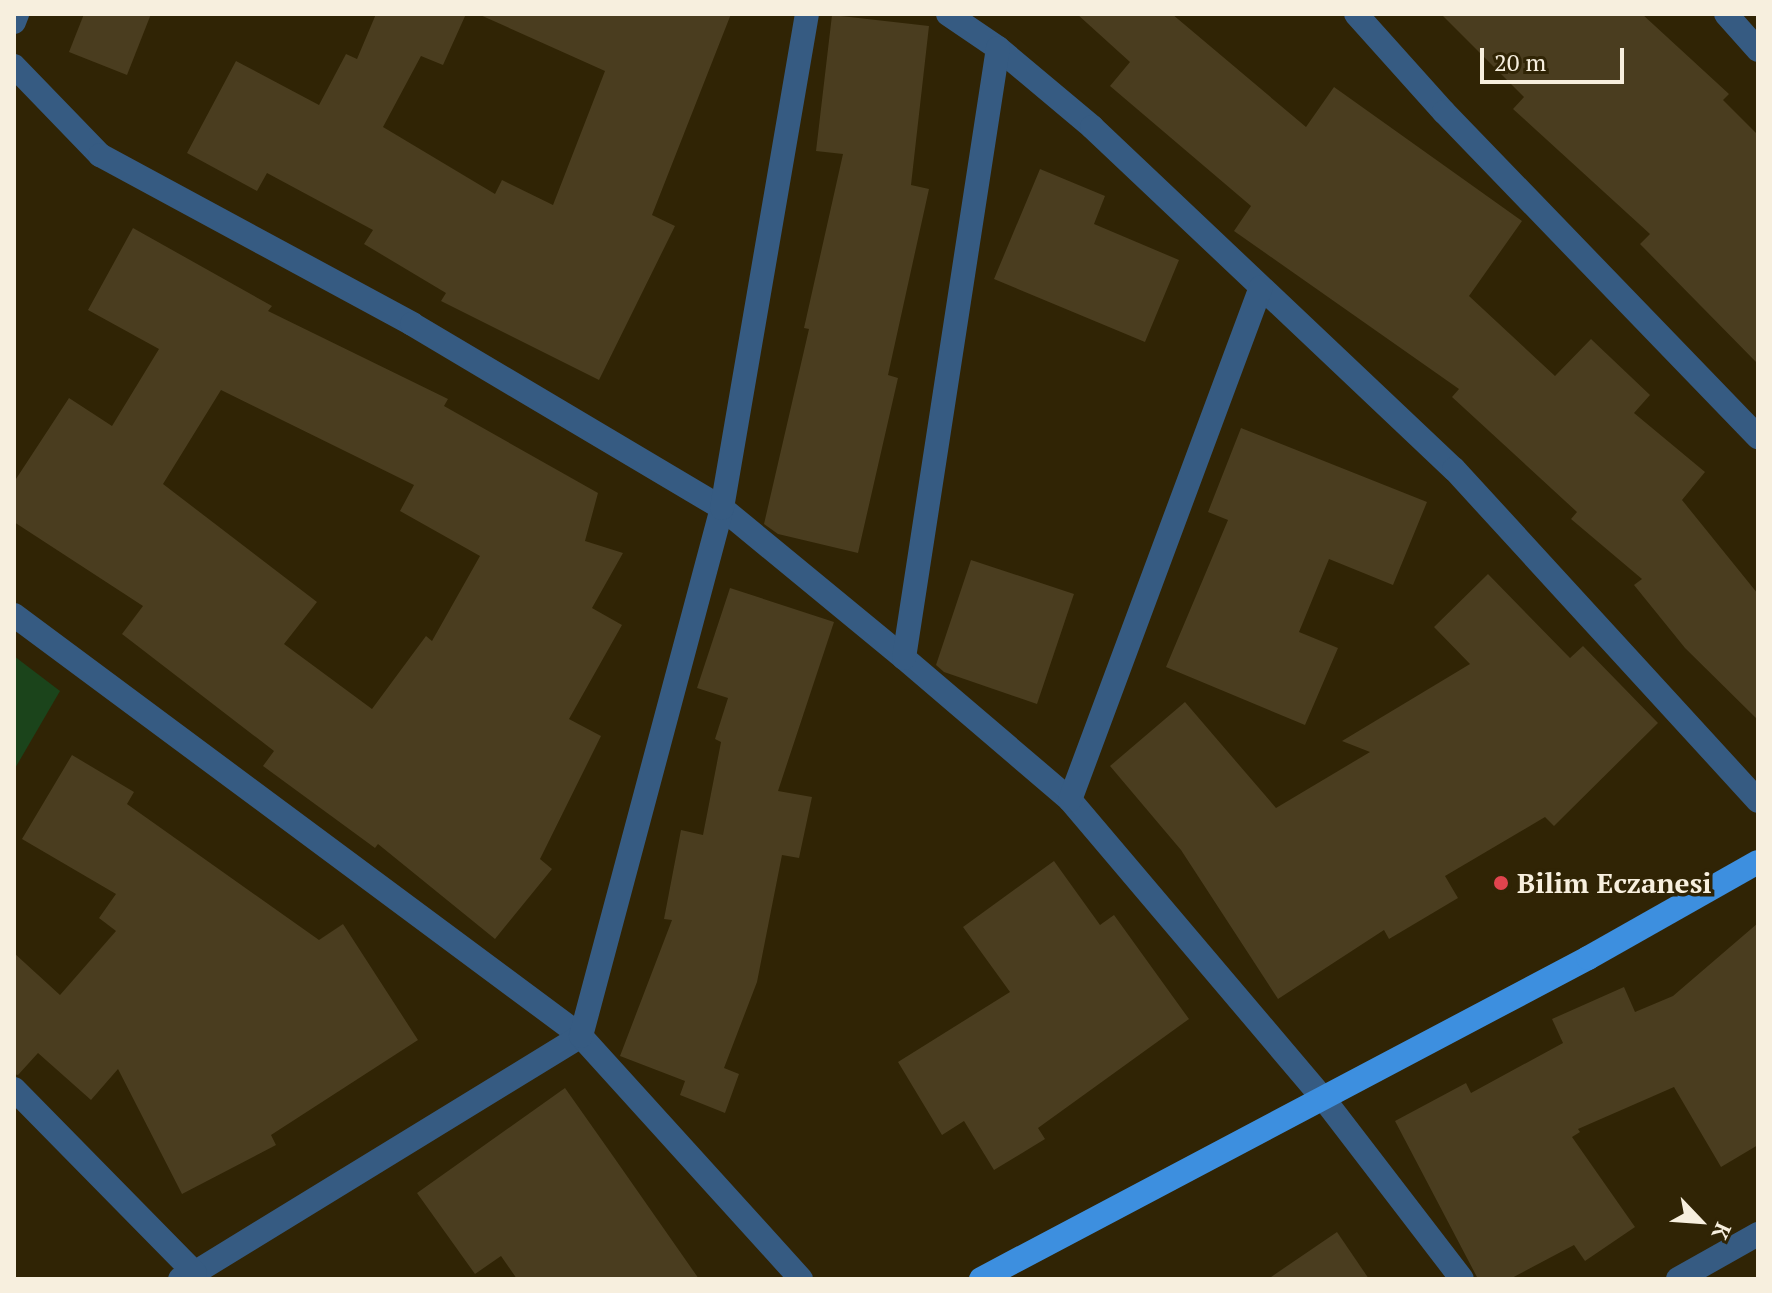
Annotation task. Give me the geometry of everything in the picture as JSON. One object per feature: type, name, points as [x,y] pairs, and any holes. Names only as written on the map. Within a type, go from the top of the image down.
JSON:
[{"type":"main road","points":[[981,1279],[1588,958],[1758,862]]},
{"type":"street","points":[[14,22],[17,14]]},
{"type":"street","points":[[14,1089],[188,1276],[581,1036],[722,508],[807,14]]},
{"type":"street","points":[[948,14],[998,48],[1092,127],[1454,469],[1758,801]]},
{"type":"street","points":[[1356,14],[1444,112],[1758,437]]},
{"type":"street","points":[[1726,14],[1758,50]]},
{"type":"street","points":[[904,658],[998,48]]},
{"type":"street","points":[[14,66],[100,155],[412,324],[722,508],[904,658],[1070,800],[1323,1098],[1462,1279]]},
{"type":"street","points":[[1070,800],[1261,287]]},
{"type":"street","points":[[14,615],[581,1036],[801,1279]]},
{"type":"street","points":[[1678,1279],[1758,1234]]},
{"type":"green space","points":[[14,656],[60,691],[14,770]]},
{"type":"building","points":[[84,14],[151,14],[127,75],[69,52]]},
{"type":"building","points":[[376,14],[466,14],[443,65],[421,56],[383,127],[495,194],[502,180],[553,205],[605,71],[478,14],[731,14],[652,215],[675,226],[599,380],[441,301],[446,293],[364,244],[373,230],[267,173],[257,191],[187,153],[236,61],[319,105],[346,54],[357,59]]},
{"type":"building","points":[[1077,14],[1172,14],[1306,127],[1334,87],[1522,221],[1469,296],[1555,376],[1591,339],[1650,395],[1634,413],[1705,472],[1682,500],[1758,594],[1758,720],[1685,648],[1634,585],[1642,579],[1571,519],[1577,512],[1452,397],[1459,389],[1234,231],[1251,206],[1110,86],[1130,62]]},
{"type":"building","points":[[1441,14],[1642,14],[1729,94],[1723,100],[1758,135],[1758,364],[1640,244],[1650,234],[1513,109],[1524,97]]},
{"type":"building","points":[[832,15],[929,26],[911,185],[929,189],[888,375],[898,378],[858,553],[778,534],[764,524],[809,329],[804,328],[843,154],[816,151]]},
{"type":"building","points":[[1040,169],[1105,196],[1094,224],[1179,260],[1145,342],[994,279]]},
{"type":"building","points":[[133,228],[272,306],[268,311],[448,399],[444,406],[598,493],[585,541],[623,553],[592,608],[622,625],[569,719],[601,736],[540,859],[552,869],[495,939],[378,844],[375,848],[263,766],[274,751],[122,634],[143,606],[14,522],[14,482],[69,398],[112,426],[159,349],[88,310]],"holes":[[[221,390],[414,485],[400,511],[480,556],[432,641],[426,636],[372,709],[284,644],[317,602],[163,484]]]},
{"type":"building","points":[[1241,428],[1427,502],[1393,585],[1329,559],[1299,632],[1338,648],[1305,725],[1166,667],[1228,520],[1208,512]]},
{"type":"building","points":[[971,560],[1074,594],[1037,704],[944,672],[936,665]]},
{"type":"building","points":[[1488,574],[1570,658],[1583,646],[1658,723],[1554,826],[1545,817],[1445,876],[1458,898],[1389,939],[1384,930],[1278,999],[1181,850],[1110,766],[1185,702],[1276,808],[1370,752],[1342,741],[1470,664],[1434,627]]},
{"type":"building","points":[[730,588],[834,622],[778,791],[812,797],[799,858],[782,855],[757,982],[724,1068],[739,1074],[725,1113],[680,1095],[685,1081],[620,1056],[672,920],[664,919],[681,830],[703,835],[721,742],[715,739],[728,698],[697,688]]},
{"type":"building","points":[[72,755],[134,792],[127,804],[319,940],[343,924],[418,1040],[271,1135],[276,1145],[182,1194],[118,1069],[91,1100],[38,1053],[18,1075],[14,1074],[14,953],[60,995],[116,931],[99,918],[116,894],[22,839]]},
{"type":"building","points":[[1054,861],[1100,925],[1114,915],[1189,1019],[1038,1128],[1045,1139],[994,1170],[964,1121],[942,1135],[898,1062],[1010,992],[963,927]]},
{"type":"building","points":[[1758,923],[1758,1145],[1721,1167],[1674,1087],[1578,1129],[1580,1132],[1572,1137],[1635,1227],[1585,1261],[1574,1245],[1510,1279],[1478,1279],[1395,1121],[1466,1083],[1471,1093],[1563,1043],[1552,1019],[1624,987],[1635,1012],[1673,996]]},
{"type":"building","points":[[565,1088],[699,1279],[517,1279],[501,1256],[475,1274],[417,1193]]},
{"type":"building","points":[[1337,1232],[1369,1279],[1268,1279]]},
{"type":"place","name":"Bilim Eczanesi","points":[[1501,883]]}]
